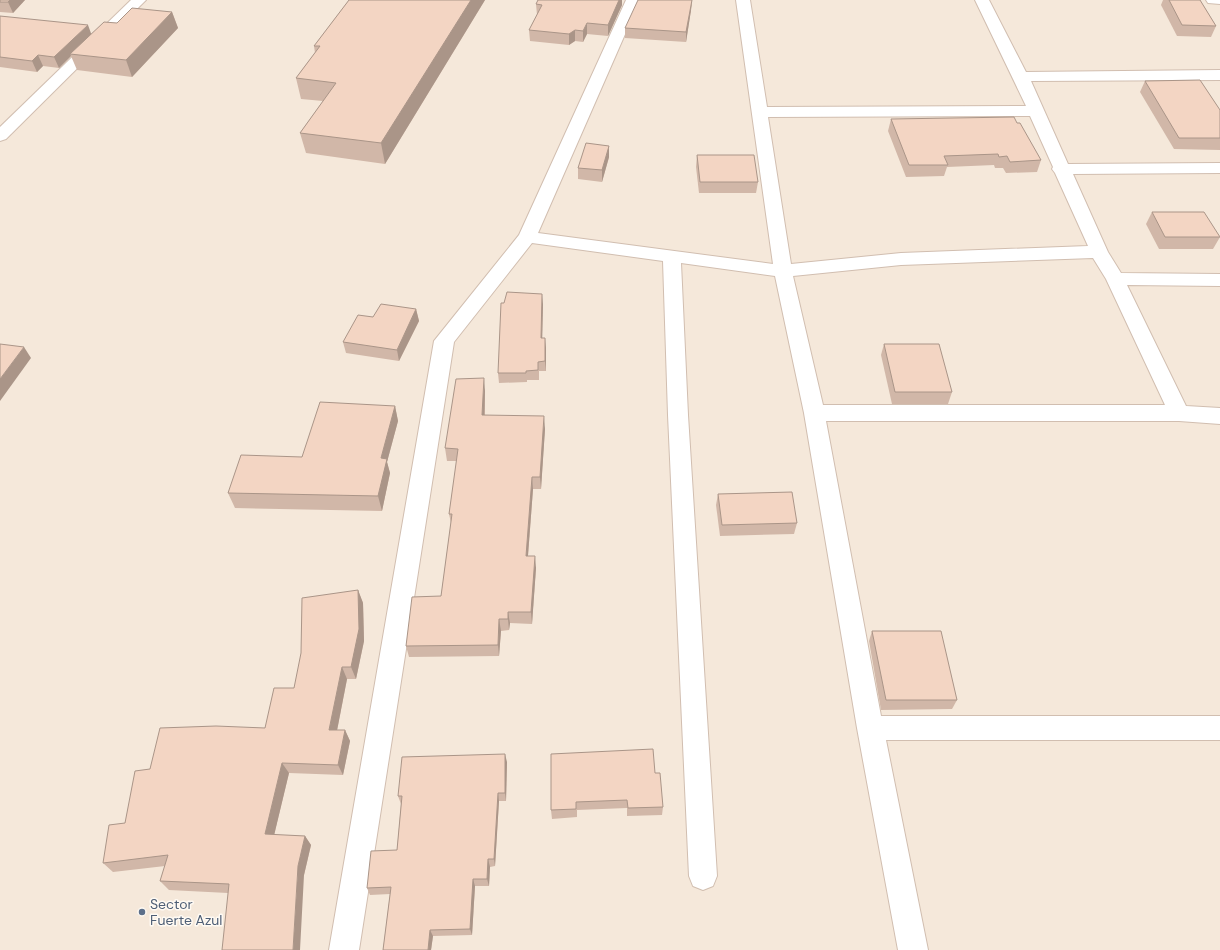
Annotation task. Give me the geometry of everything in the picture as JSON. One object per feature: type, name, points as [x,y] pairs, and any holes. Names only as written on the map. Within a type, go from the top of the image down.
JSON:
[{"type":"street","points":[[0,136],[139,0]]},
{"type":"street","points":[[344,950],[444,341],[527,238],[633,0]]},
{"type":"street","points":[[743,0],[783,271],[814,413],[870,728],[913,950]]},
{"type":"street","points":[[982,0],[1021,77],[1060,169],[1099,252],[1115,279],[1179,413]]},
{"type":"street","points":[[1213,0],[1220,0]]},
{"type":"street","points":[[94,27],[109,28]]},
{"type":"street","points":[[1021,77],[1220,75]]},
{"type":"street","points":[[760,112],[1036,111]]},
{"type":"street","points":[[1060,169],[1220,168]]},
{"type":"street","points":[[527,238],[783,271],[818,266],[947,257],[1099,252]]},
{"type":"street","points":[[672,257],[678,414],[702,876]]},
{"type":"street","points":[[1115,279],[1220,280]]},
{"type":"street","points":[[814,413],[1179,413],[1220,416]]},
{"type":"street","points":[[870,728],[1220,728]]},
{"type":"shaded area","points":[[0,0],[1220,0],[1220,950],[0,950]]},
{"type":"building","points":[[0,0],[10,0],[8,2],[0,2]]},
{"type":"building","points":[[349,0],[471,0],[381,143],[300,133],[336,83],[296,78],[320,46],[314,46]]},
{"type":"building","points":[[538,0],[619,0],[608,25],[587,23],[583,31],[575,30],[569,34],[529,30],[542,5],[536,4]]},
{"type":"building","points":[[638,0],[692,0],[686,32],[625,28]]},
{"type":"building","points":[[1169,0],[1200,0],[1216,26],[1182,25]]},
{"type":"building","points":[[132,8],[172,12],[126,60],[70,54],[104,22],[117,23]]},
{"type":"building","points":[[0,16],[88,25],[54,57],[38,55],[32,61],[0,57]]},
{"type":"building","points":[[1200,80],[1220,110],[1220,138],[1179,138],[1145,81]]},
{"type":"building","points":[[1014,117],[1017,123],[1020,123],[1041,160],[1010,162],[1007,156],[999,157],[998,154],[944,156],[948,165],[909,165],[891,119]]},
{"type":"building","points":[[586,143],[609,146],[602,170],[578,168]]},
{"type":"building","points":[[697,155],[754,155],[758,182],[700,182]]},
{"type":"building","points":[[1152,212],[1204,212],[1220,237],[1165,237]]},
{"type":"building","points":[[507,292],[542,294],[541,338],[545,338],[545,361],[538,362],[538,370],[526,371],[526,373],[498,373],[501,303],[504,303]]},
{"type":"building","points":[[381,304],[416,309],[397,350],[343,342],[358,315],[373,317]]},
{"type":"building","points":[[0,344],[24,347],[0,379]]},
{"type":"building","points":[[884,344],[939,344],[952,392],[895,392]]},
{"type":"building","points":[[484,378],[482,415],[544,416],[540,477],[532,477],[526,556],[535,556],[531,612],[508,612],[508,619],[499,619],[498,645],[406,646],[412,597],[441,596],[452,514],[449,514],[458,449],[445,448],[456,379]]},
{"type":"building","points":[[320,402],[395,406],[381,458],[387,459],[378,496],[228,493],[241,455],[302,457]]},
{"type":"building","points":[[792,492],[797,523],[722,525],[718,494]]},
{"type":"building","points":[[358,590],[359,629],[351,667],[342,667],[329,730],[345,730],[338,765],[282,763],[265,834],[305,836],[298,866],[293,950],[222,950],[229,884],[160,881],[168,855],[103,863],[109,825],[125,823],[135,771],[150,769],[160,728],[216,726],[265,728],[274,688],[294,688],[301,653],[302,598]]},
{"type":"building","points":[[872,631],[941,631],[957,700],[886,700]]},
{"type":"building","points":[[653,749],[655,773],[660,773],[663,807],[628,808],[627,800],[576,802],[576,809],[551,810],[551,754]]},
{"type":"building","points":[[505,754],[505,793],[498,793],[494,859],[488,859],[487,879],[473,879],[470,929],[430,930],[428,950],[383,950],[391,887],[367,888],[371,851],[397,850],[402,796],[398,796],[402,757]]},
{"type":"place","name":"Sector Fuerte Azul","points":[[142,912]]}]
